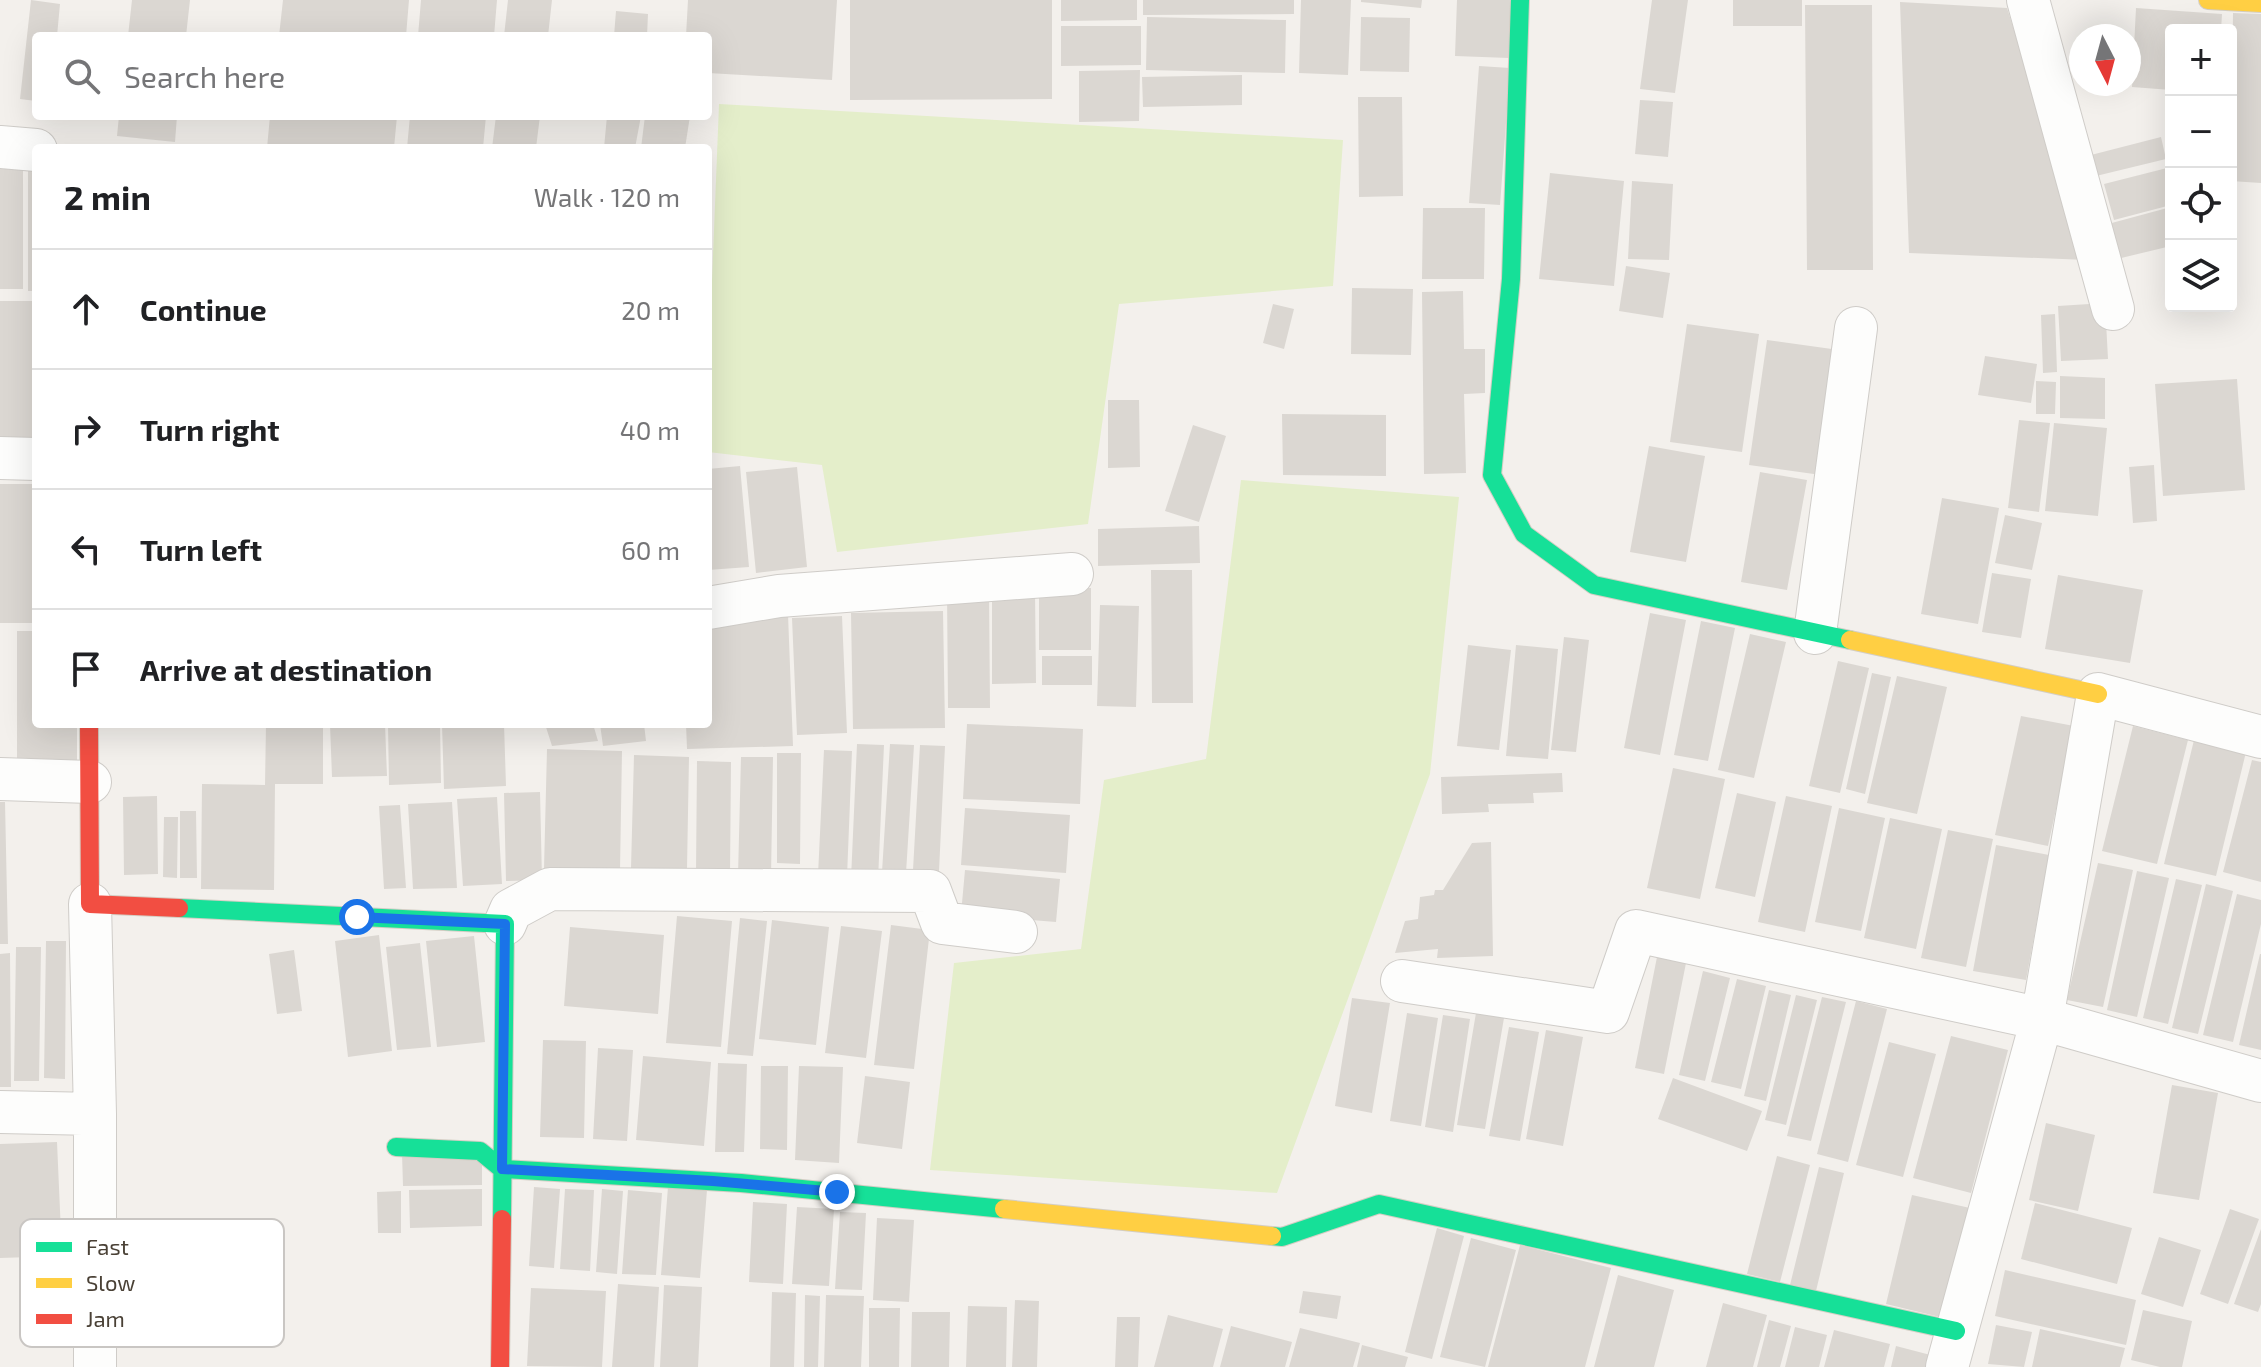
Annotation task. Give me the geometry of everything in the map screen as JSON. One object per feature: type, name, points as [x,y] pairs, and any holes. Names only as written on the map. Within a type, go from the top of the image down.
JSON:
[{"type":"main road","points":[[1520,0],[1511,279],[1492,475],[1524,534],[1594,585],[2098,694]]},
{"type":"main road","points":[[2208,0],[2261,3]]},
{"type":"main road","points":[[89,728],[90,904],[505,924],[500,1367]]},
{"type":"main road","points":[[396,1147],[480,1151],[502,1169],[741,1183],[1282,1237],[1379,1204],[1952,1349]]},
{"type":"street","points":[[2028,0],[2113,309]]},
{"type":"street","points":[[0,147],[32,150]]},
{"type":"street","points":[[1815,633],[1856,328]]},
{"type":"street","points":[[0,458],[32,459]]},
{"type":"street","points":[[712,607],[779,596],[1072,574]]},
{"type":"street","points":[[1952,1349],[2042,1019],[2098,694],[2261,737]]},
{"type":"street","points":[[0,779],[90,782]]},
{"type":"street","points":[[505,924],[511,910],[550,889],[930,891],[942,923],[1016,932]]},
{"type":"street","points":[[90,904],[95,1219]]},
{"type":"street","points":[[1402,981],[1608,1012],[1636,931],[2042,1019],[2261,1081]]},
{"type":"street","points":[[0,1112],[95,1114]]},
{"type":"green space","points":[[719,104],[1343,140],[1333,286],[1119,304],[1088,524],[837,552],[822,465],[712,452],[712,281]]},
{"type":"green space","points":[[1241,480],[1459,497],[1430,774],[1277,1193],[930,1170],[954,963],[1081,949],[1104,780],[1206,759]]},
{"type":"building","points":[[31,0],[60,4],[57,32],[32,32],[32,100],[20,99]]},
{"type":"building","points":[[132,0],[190,0],[186,32],[128,32]]},
{"type":"building","points":[[283,0],[409,0],[406,32],[279,32]]},
{"type":"building","points":[[421,0],[497,0],[494,32],[418,32]]},
{"type":"building","points":[[508,0],[552,0],[548,32],[504,32]]},
{"type":"building","points":[[688,0],[837,0],[832,80],[712,73],[712,32],[686,32]]},
{"type":"building","points":[[850,0],[1052,0],[1052,99],[850,100]]},
{"type":"building","points":[[1061,0],[1137,0],[1137,20],[1061,21]]},
{"type":"building","points":[[1143,0],[1294,0],[1294,14],[1143,15]]},
{"type":"building","points":[[1301,0],[1351,0],[1348,75],[1299,73]]},
{"type":"building","points":[[1361,0],[1422,0],[1421,8]]},
{"type":"building","points":[[1457,0],[1512,0],[1509,58],[1455,56]]},
{"type":"building","points":[[1652,0],[1688,0],[1675,93],[1640,89]]},
{"type":"building","points":[[1733,0],[1802,0],[1802,26],[1733,26]]},
{"type":"building","points":[[1900,2],[2007,8],[2087,260],[1909,253]]},
{"type":"building","points":[[1805,5],[1872,5],[1873,270],[1807,270]]},
{"type":"building","points":[[2136,8],[2222,14],[2221,24],[2165,24],[2165,90],[2141,88],[2141,24],[2135,24]]},
{"type":"building","points":[[616,11],[648,14],[647,32],[614,32]]},
{"type":"building","points":[[2233,13],[2261,14],[2261,183],[2237,181],[2237,24],[2233,24]]},
{"type":"building","points":[[1147,17],[1286,20],[1285,73],[1146,70]]},
{"type":"building","points":[[1361,17],[1410,18],[1409,72],[1360,71]]},
{"type":"building","points":[[1061,26],[1141,26],[1141,65],[1061,66]]},
{"type":"building","points":[[1479,66],[1510,68],[1500,205],[1469,203]]},
{"type":"building","points":[[1140,70],[1139,121],[1079,122],[1079,71]]},
{"type":"building","points":[[1242,75],[1242,105],[1143,107],[1142,77]]},
{"type":"building","points":[[1358,97],[1402,97],[1403,196],[1359,197]]},
{"type":"building","points":[[1640,100],[1673,102],[1668,157],[1635,154]]},
{"type":"building","points":[[119,120],[177,120],[175,142],[117,136]]},
{"type":"building","points":[[270,120],[397,120],[394,144],[267,144]]},
{"type":"building","points":[[410,120],[486,120],[483,144],[407,144]]},
{"type":"building","points":[[496,120],[540,120],[536,144],[492,144]]},
{"type":"building","points":[[607,120],[640,120],[636,144],[604,144]]},
{"type":"building","points":[[644,120],[689,120],[686,144],[642,144]]},
{"type":"building","points":[[2161,137],[2165,159],[2096,176],[2091,155]]},
{"type":"building","points":[[0,159],[23,159],[23,289],[0,289]]},
{"type":"building","points":[[28,159],[32,159],[32,291],[28,291]]},
{"type":"building","points":[[2165,169],[2165,207],[2114,220],[2104,184]]},
{"type":"building","points":[[1550,173],[1624,181],[1614,286],[1539,279]]},
{"type":"building","points":[[1632,181],[1673,184],[1669,260],[1628,259]]},
{"type":"building","points":[[1423,208],[1485,208],[1484,279],[1422,279]]},
{"type":"building","points":[[2165,209],[2165,247],[2117,259],[2108,224]]},
{"type":"building","points":[[1626,266],[1670,273],[1663,318],[1619,311]]},
{"type":"building","points":[[1352,288],[1413,289],[1411,355],[1351,354]]},
{"type":"building","points":[[1463,291],[1464,349],[1485,349],[1485,393],[1464,394],[1466,473],[1424,474],[1422,292]]},
{"type":"building","points":[[0,301],[32,301],[32,447],[0,447]]},
{"type":"building","points":[[2105,303],[2108,359],[2061,361],[2058,306]]},
{"type":"building","points":[[1273,304],[1294,309],[1284,349],[1263,343]]},
{"type":"building","points":[[2055,314],[2057,372],[2043,373],[2041,315]]},
{"type":"building","points":[[1687,324],[1759,334],[1742,452],[1670,442]]},
{"type":"building","points":[[1767,340],[1839,350],[1821,475],[1749,465]]},
{"type":"building","points":[[1985,356],[2037,364],[2031,403],[1978,395]]},
{"type":"building","points":[[2060,376],[2105,378],[2105,419],[2060,418]]},
{"type":"building","points":[[2237,379],[2245,490],[2163,496],[2155,384]]},
{"type":"building","points":[[2036,381],[2056,382],[2055,414],[2036,414]]},
{"type":"building","points":[[1108,400],[1139,400],[1140,467],[1108,468]]},
{"type":"building","points":[[1282,414],[1386,415],[1386,476],[1283,475]]},
{"type":"building","points":[[2019,420],[2050,423],[2039,512],[2008,508]]},
{"type":"building","points":[[2054,423],[2107,428],[2098,516],[2045,511]]},
{"type":"building","points":[[1193,425],[1226,436],[1199,522],[1165,511]]},
{"type":"building","points":[[1649,446],[1705,456],[1686,562],[1630,552]]},
{"type":"building","points":[[2154,465],[2157,521],[2133,523],[2129,467]]},
{"type":"building","points":[[740,466],[749,567],[712,570],[712,469]]},
{"type":"building","points":[[797,467],[807,567],[756,573],[746,472]]},
{"type":"building","points":[[1760,472],[1807,480],[1787,590],[1741,582]]},
{"type":"building","points":[[0,484],[32,484],[32,623],[0,623]]},
{"type":"building","points":[[1942,498],[1999,508],[1978,624],[1921,614]]},
{"type":"building","points":[[2005,515],[2042,523],[2032,570],[1995,563]]},
{"type":"building","points":[[1199,526],[1200,563],[1098,566],[1098,529]]},
{"type":"building","points":[[1151,570],[1192,570],[1193,703],[1152,703]]},
{"type":"building","points":[[1992,573],[2031,579],[2021,638],[1982,632]]},
{"type":"building","points":[[2058,575],[2143,590],[2130,663],[2045,649]]},
{"type":"building","points":[[1039,588],[1091,588],[1091,650],[1039,650]]},
{"type":"building","points":[[947,590],[989,590],[990,708],[948,708]]},
{"type":"building","points":[[992,591],[1035,591],[1036,683],[992,684]]},
{"type":"building","points":[[1100,605],[1139,606],[1136,707],[1097,706]]},
{"type":"building","points":[[943,611],[945,728],[853,729],[851,613]]},
{"type":"building","points":[[1650,613],[1686,620],[1660,755],[1624,748]]},
{"type":"building","points":[[788,614],[793,746],[687,749],[686,728],[712,728],[712,618]]},
{"type":"building","points":[[842,616],[847,733],[797,735],[792,618]]},
{"type":"building","points":[[1701,621],[1735,628],[1708,761],[1674,755]]},
{"type":"building","points":[[17,631],[32,631],[32,728],[77,728],[77,771],[17,771]]},
{"type":"building","points":[[1750,634],[1786,642],[1754,778],[1718,770]]},
{"type":"building","points":[[1564,637],[1589,640],[1576,752],[1551,750]]},
{"type":"building","points":[[1468,645],[1511,650],[1499,750],[1457,746]]},
{"type":"building","points":[[1516,645],[1558,649],[1548,759],[1506,756]]},
{"type":"building","points":[[1042,656],[1092,656],[1092,685],[1042,685]]},
{"type":"building","points":[[1838,661],[1869,668],[1840,793],[1809,786]]},
{"type":"building","points":[[1872,673],[1891,677],[1865,794],[1846,789]]},
{"type":"building","points":[[1897,676],[1947,687],[1917,814],[1867,803]]},
{"type":"building","points":[[2021,716],[2074,726],[2048,846],[1995,835]]},
{"type":"building","points":[[967,724],[1083,729],[1080,804],[963,799]]},
{"type":"building","points":[[2133,726],[2188,740],[2157,864],[2102,851]]},
{"type":"building","points":[[266,728],[323,728],[323,784],[275,784],[274,890],[201,889],[202,784],[265,785]]},
{"type":"building","points":[[330,728],[385,728],[387,776],[332,777]]},
{"type":"building","points":[[388,728],[440,728],[441,783],[389,785]]},
{"type":"building","points":[[442,728],[504,728],[506,786],[444,789]]},
{"type":"building","points":[[546,728],[594,728],[598,741],[552,746]]},
{"type":"building","points":[[601,728],[644,728],[646,741],[603,746]]},
{"type":"building","points":[[2194,740],[2246,752],[2216,876],[2164,864]]},
{"type":"building","points":[[857,744],[884,745],[878,880],[851,879]]},
{"type":"building","points":[[890,744],[914,745],[906,873],[882,872]]},
{"type":"building","points":[[920,745],[945,746],[939,871],[913,870]]},
{"type":"building","points":[[547,749],[622,751],[620,870],[544,869]]},
{"type":"building","points":[[824,750],[852,751],[847,877],[818,875]]},
{"type":"building","points":[[777,753],[801,753],[800,864],[777,863]]},
{"type":"building","points":[[634,755],[689,757],[687,869],[631,868]]},
{"type":"building","points":[[741,757],[773,757],[771,877],[738,876]]},
{"type":"building","points":[[2252,760],[2261,762],[2261,882],[2223,872]]},
{"type":"building","points":[[697,761],[731,762],[730,874],[696,874]]},
{"type":"building","points":[[1673,768],[1725,779],[1700,899],[1647,888]]},
{"type":"building","points":[[1562,773],[1563,792],[1533,793],[1534,803],[1488,804],[1489,812],[1442,814],[1441,777]]},
{"type":"building","points":[[540,792],[542,880],[506,881],[504,793]]},
{"type":"building","points":[[1737,793],[1776,802],[1755,897],[1715,888]]},
{"type":"building","points":[[157,796],[158,874],[124,875],[123,797]]},
{"type":"building","points":[[1786,796],[1832,806],[1805,932],[1758,922]]},
{"type":"building","points":[[497,797],[502,884],[463,886],[457,799]]},
{"type":"building","points":[[0,802],[5,802],[8,944],[0,944]]},
{"type":"building","points":[[452,802],[457,888],[413,889],[408,804]]},
{"type":"building","points":[[400,805],[406,888],[384,889],[379,806]]},
{"type":"building","points":[[965,808],[1070,815],[1066,873],[961,865]]},
{"type":"building","points":[[1839,808],[1885,818],[1861,931],[1815,922]]},
{"type":"building","points":[[180,811],[196,811],[197,878],[180,878]]},
{"type":"building","points":[[164,817],[178,817],[177,878],[163,877]]},
{"type":"building","points":[[1890,818],[1942,829],[1916,949],[1864,938]]},
{"type":"building","points":[[1948,830],[1993,839],[1966,967],[1921,958]]},
{"type":"building","points":[[1491,842],[1493,956],[1437,958],[1438,949],[1395,953],[1405,921],[1418,919],[1420,897],[1443,890],[1472,843]]},
{"type":"building","points":[[1996,845],[2049,855],[2026,980],[1973,971]]},
{"type":"building","points":[[2098,863],[2133,870],[2103,1007],[2067,1000]]},
{"type":"building","points":[[965,870],[1060,879],[1056,922],[961,914]]},
{"type":"building","points":[[2137,871],[2169,878],[2137,1017],[2107,1010]]},
{"type":"building","points":[[2176,879],[2202,885],[2168,1024],[2143,1018]]},
{"type":"building","points":[[2206,884],[2233,891],[2198,1034],[2172,1028]]},
{"type":"building","points":[[2237,894],[2261,900],[2261,924],[2233,1042],[2203,1035]]},
{"type":"building","points":[[677,916],[732,921],[721,1047],[666,1043]]},
{"type":"building","points":[[740,918],[767,921],[753,1056],[727,1054]]},
{"type":"building","points":[[772,920],[829,927],[816,1045],[759,1039]]},
{"type":"building","points":[[891,925],[930,930],[914,1069],[874,1065]]},
{"type":"building","points":[[841,926],[882,931],[866,1058],[825,1053]]},
{"type":"building","points":[[570,927],[664,935],[658,1014],[564,1006]]},
{"type":"building","points":[[379,935],[392,1051],[348,1057],[335,941]]},
{"type":"building","points":[[474,936],[485,1042],[437,1047],[426,941]]},
{"type":"building","points":[[46,941],[66,941],[65,1079],[44,1078]]},
{"type":"building","points":[[420,943],[431,1047],[397,1050],[386,947]]},
{"type":"building","points":[[16,947],[41,947],[39,1081],[14,1081]]},
{"type":"building","points":[[294,950],[302,1011],[277,1014],[269,954]]},
{"type":"building","points":[[10,953],[11,1087],[0,1087],[0,954]]},
{"type":"building","points":[[2261,954],[2261,1050],[2239,1045]]},
{"type":"building","points":[[1657,957],[1686,963],[1664,1074],[1635,1068]]},
{"type":"building","points":[[1703,971],[1730,978],[1705,1081],[1679,1075]]},
{"type":"building","points":[[1737,979],[1766,986],[1741,1089],[1711,1082]]},
{"type":"building","points":[[1769,990],[1791,995],[1766,1101],[1744,1096]]},
{"type":"building","points":[[1796,995],[1817,1000],[1786,1125],[1765,1120]]},
{"type":"building","points":[[1822,997],[1846,1002],[1811,1141],[1787,1136]]},
{"type":"building","points":[[1352,998],[1390,1003],[1372,1113],[1335,1106]]},
{"type":"building","points":[[1856,1001],[1887,1009],[1848,1162],[1817,1154]]},
{"type":"building","points":[[1407,1013],[1438,1018],[1421,1126],[1390,1121]]},
{"type":"building","points":[[1476,1013],[1504,1018],[1485,1129],[1457,1125]]},
{"type":"building","points":[[1443,1015],[1470,1019],[1453,1132],[1425,1127]]},
{"type":"building","points":[[1509,1027],[1539,1032],[1520,1141],[1489,1136]]},
{"type":"building","points":[[1546,1030],[1583,1037],[1563,1146],[1526,1139]]},
{"type":"building","points":[[1951,1036],[2008,1050],[1971,1193],[1913,1178]]},
{"type":"building","points":[[543,1040],[586,1041],[584,1138],[540,1137]]},
{"type":"building","points":[[1889,1042],[1936,1054],[1903,1177],[1856,1165]]},
{"type":"building","points":[[598,1048],[633,1050],[627,1141],[593,1139]]},
{"type":"building","points":[[643,1056],[711,1062],[704,1146],[636,1140]]},
{"type":"building","points":[[718,1063],[747,1064],[744,1152],[715,1152]]},
{"type":"building","points":[[761,1066],[788,1066],[787,1150],[760,1149]]},
{"type":"building","points":[[799,1066],[843,1067],[839,1163],[795,1160]]},
{"type":"building","points":[[865,1076],[910,1082],[902,1149],[857,1143]]},
{"type":"building","points":[[1673,1078],[1762,1111],[1747,1151],[1658,1119]]},
{"type":"building","points":[[2172,1085],[2218,1093],[2199,1200],[2153,1193]]},
{"type":"building","points":[[2046,1123],[2095,1135],[2078,1211],[2029,1200]]},
{"type":"building","points":[[57,1142],[60,1219],[20,1219],[20,1257],[0,1258],[0,1144]]},
{"type":"building","points":[[402,1153],[482,1154],[482,1185],[403,1186]]},
{"type":"building","points":[[1777,1156],[1810,1165],[1780,1282],[1747,1274]]},
{"type":"building","points":[[1819,1167],[1844,1173],[1816,1291],[1790,1285]]},
{"type":"building","points":[[534,1187],[560,1189],[554,1268],[529,1266]]},
{"type":"building","points":[[668,1187],[707,1190],[700,1278],[661,1275]]},
{"type":"building","points":[[482,1189],[482,1226],[410,1228],[409,1190]]},
{"type":"building","points":[[565,1189],[594,1190],[590,1271],[560,1269]]},
{"type":"building","points":[[602,1189],[623,1191],[617,1274],[596,1272]]},
{"type":"building","points":[[628,1190],[662,1193],[656,1275],[622,1274]]},
{"type":"building","points":[[401,1191],[401,1233],[378,1233],[377,1192]]},
{"type":"building","points":[[1912,1195],[1970,1208],[1944,1318],[1886,1304]]},
{"type":"building","points":[[753,1202],[787,1204],[783,1284],[749,1282]]},
{"type":"building","points":[[2035,1203],[2132,1228],[2117,1284],[2021,1259]]},
{"type":"building","points":[[797,1207],[834,1209],[829,1286],[792,1284]]},
{"type":"building","points":[[2230,1209],[2259,1219],[2228,1304],[2200,1294]]},
{"type":"building","points":[[840,1212],[866,1213],[862,1290],[835,1289]]},
{"type":"building","points":[[877,1218],[914,1220],[909,1302],[873,1300]]},
{"type":"building","points":[[1437,1228],[1464,1236],[1432,1359],[1405,1352]]},
{"type":"building","points":[[2261,1229],[2261,1304],[2258,1312],[2234,1304]]},
{"type":"building","points":[[2159,1237],[2201,1250],[2183,1307],[2141,1294]]},
{"type":"building","points":[[1471,1238],[1516,1250],[1485,1367],[1440,1357]]},
{"type":"building","points":[[1520,1245],[1611,1268],[1585,1367],[1488,1367]]},
{"type":"building","points":[[2005,1270],[2136,1300],[2126,1345],[1995,1316]]},
{"type":"building","points":[[1618,1275],[1674,1290],[1654,1367],[1594,1367]]},
{"type":"building","points":[[618,1284],[659,1287],[654,1367],[612,1367]]},
{"type":"building","points":[[664,1285],[702,1287],[698,1367],[660,1367]]},
{"type":"building","points":[[531,1288],[606,1291],[602,1367],[527,1366]]},
{"type":"building","points":[[1303,1291],[1341,1296],[1337,1319],[1299,1313]]},
{"type":"building","points":[[772,1292],[796,1293],[794,1367],[770,1367]]},
{"type":"building","points":[[805,1295],[820,1296],[818,1367],[804,1367]]},
{"type":"building","points":[[826,1295],[864,1296],[861,1367],[824,1367]]},
{"type":"building","points":[[1015,1300],[1039,1301],[1037,1367],[1012,1367]]},
{"type":"building","points":[[1723,1303],[1767,1315],[1753,1367],[1706,1367]]},
{"type":"building","points":[[968,1306],[1007,1307],[1006,1367],[966,1367]]},
{"type":"building","points":[[869,1308],[900,1308],[899,1367],[869,1367]]},
{"type":"building","points":[[2143,1310],[2192,1321],[2182,1367],[2160,1367],[2131,1360]]},
{"type":"building","points":[[912,1312],[950,1312],[949,1367],[911,1367]]},
{"type":"building","points":[[1168,1315],[1223,1329],[1213,1367],[1154,1367]]},
{"type":"building","points":[[1117,1317],[1140,1317],[1138,1367],[1115,1367]]},
{"type":"building","points":[[1769,1320],[1791,1326],[1780,1367],[1757,1367]]},
{"type":"building","points":[[1996,1325],[2032,1332],[2024,1367],[1988,1364]]},
{"type":"building","points":[[1231,1326],[1292,1342],[1285,1367],[1220,1367]]},
{"type":"building","points":[[1795,1327],[1827,1335],[1819,1367],[1785,1367]]},
{"type":"building","points":[[1300,1328],[1360,1343],[1353,1367],[1289,1367]]},
{"type":"building","points":[[2040,1329],[2125,1348],[2120,1367],[2032,1367]]},
{"type":"building","points":[[1834,1330],[1890,1344],[1884,1367],[1824,1367]]},
{"type":"building","points":[[1362,1345],[1408,1357],[1405,1367],[1357,1367]]},
{"type":"building","points":[[1896,1346],[1942,1358],[1940,1367],[1891,1367]]},
{"type":"traffic: fast","points":[[1520,0],[1511,279],[1492,475],[1524,534],[1594,585],[1850,640]]},
{"type":"traffic: fast","points":[[179,908],[505,924],[502,1219]]},
{"type":"traffic: fast","points":[[396,1147],[480,1151],[502,1169],[741,1183],[1004,1209]]},
{"type":"traffic: fast","points":[[1272,1236],[1282,1237],[1379,1204],[1956,1331]]},
{"type":"traffic: slow","points":[[2208,0],[2261,3]]},
{"type":"traffic: slow","points":[[1850,640],[2098,694]]},
{"type":"traffic: slow","points":[[1004,1209],[1272,1236]]},
{"type":"traffic: jam","points":[[89,728],[90,904],[179,908]]},
{"type":"traffic: jam","points":[[500,1367],[502,1219]]},
{"type":"route","points":[[357,917],[505,924],[502,1169],[713,1181],[837,1192]]}]
